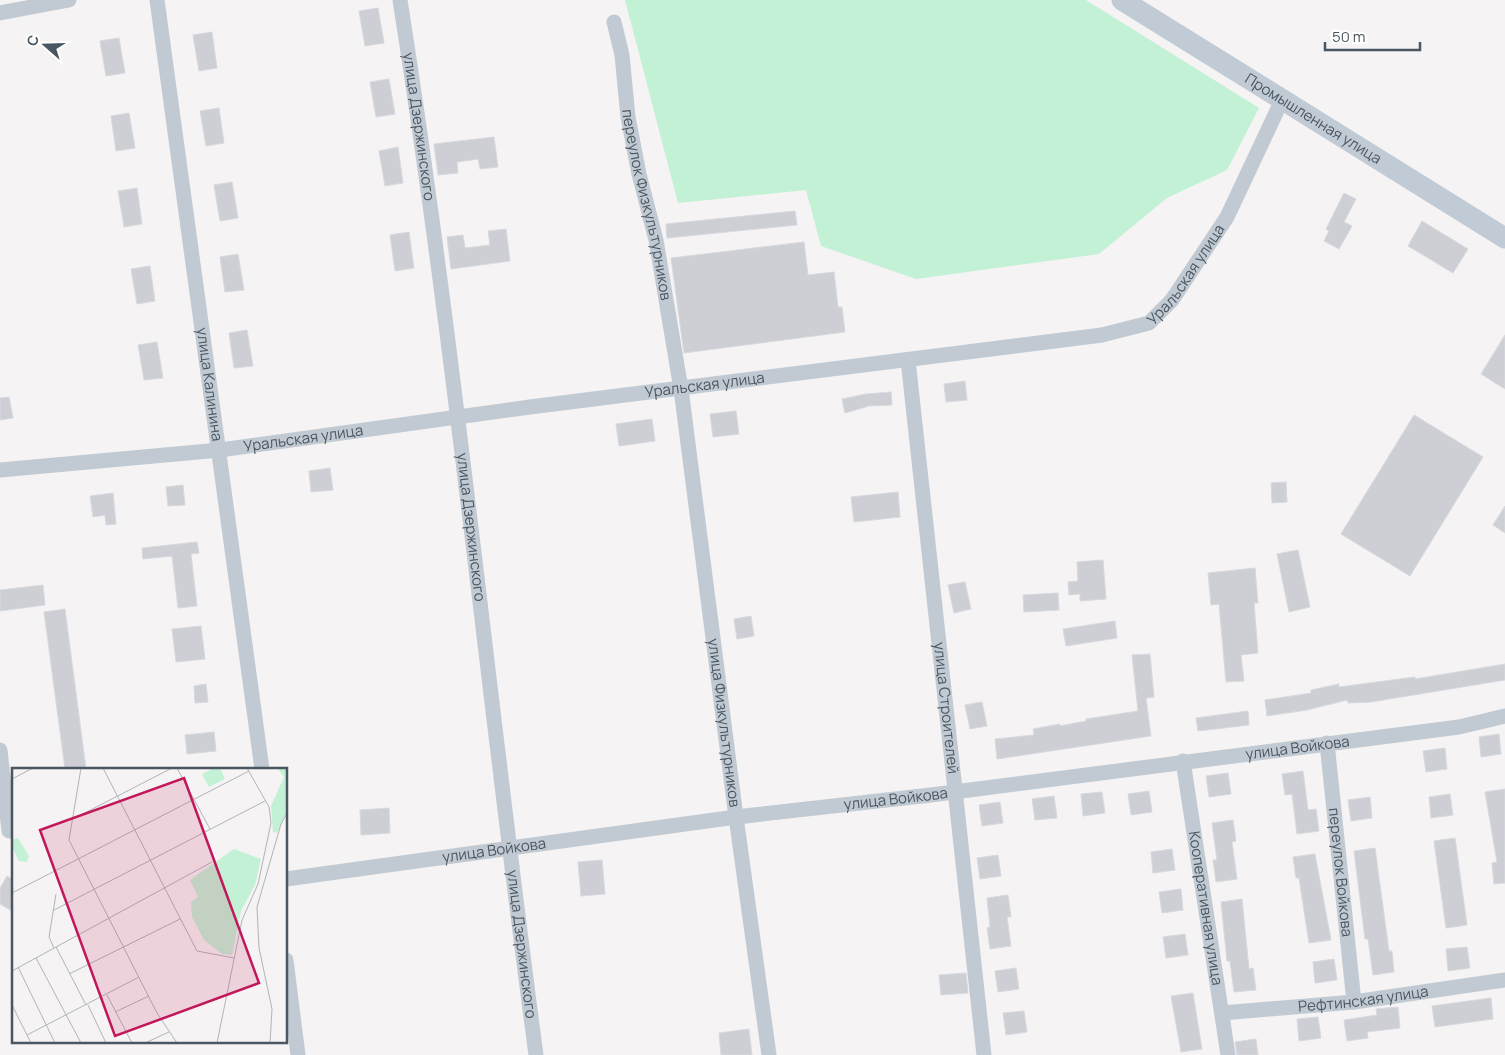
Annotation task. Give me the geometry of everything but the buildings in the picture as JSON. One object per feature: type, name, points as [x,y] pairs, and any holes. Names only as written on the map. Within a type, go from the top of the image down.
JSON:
[{"type":"main road","name":"Промышленная улица","points":[[1122,0],[1505,238]]},
{"type":"street","points":[[0,13],[69,0]]},
{"type":"street","name":"улица Калинина","points":[[157,0],[220,450],[262,768]]},
{"type":"street","name":"улица Дзержинского","points":[[400,0],[457,417],[508,848],[536,1055]]},
{"type":"street","name":"переулок Физкультурников","points":[[614,22],[622,55],[628,117],[639,174],[656,240],[681,389]]},
{"type":"street","name":"Уральская улица","points":[[0,470],[220,450],[457,417],[1102,335],[1150,323],[1172,300],[1227,217],[1282,100]]},
{"type":"street","name":"улица Строителей","points":[[908,360],[957,791],[984,1055]]},
{"type":"street","name":"улица Физкультурников","points":[[681,389],[736,817],[769,1055]]},
{"type":"street","name":"улица Войкова","points":[[288,879],[736,817],[957,791],[1459,726],[1505,716]]},
{"type":"street","name":"переулок Войкова","points":[[1327,743],[1354,1002]]},
{"type":"street","points":[[0,750],[8,830]]},
{"type":"street","name":"Кооперативная улица","points":[[1183,761],[1228,1055]]},
{"type":"street","points":[[288,976],[298,1055]]},
{"type":"street","name":"Рефтинская улица","points":[[1222,1013],[1354,1002],[1505,980]]},
{"type":"green space","points":[[625,0],[1086,0],[1259,108],[1227,170],[1167,198],[1099,254],[916,279],[821,246],[806,190],[678,203]]}]
